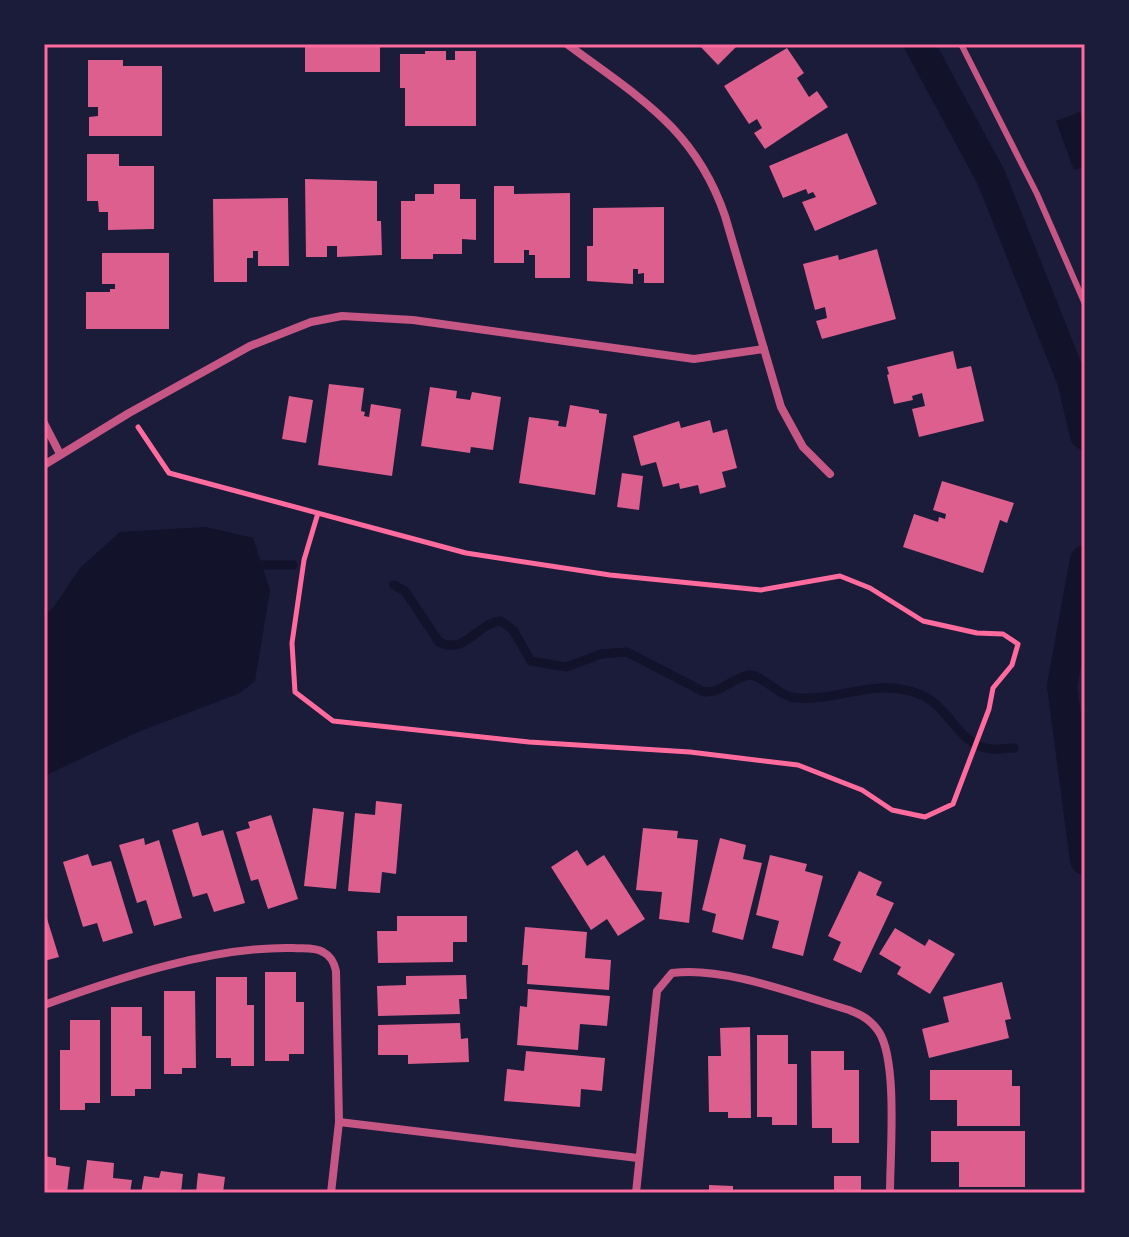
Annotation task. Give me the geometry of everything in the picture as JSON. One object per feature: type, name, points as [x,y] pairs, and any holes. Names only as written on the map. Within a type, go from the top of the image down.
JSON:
[{"type":"street","points":[[567,44],[641,99],[689,143],[702,163],[715,186],[725,216],[781,407],[803,447],[830,474]]},
{"type":"street","points":[[44,465],[129,413],[281,332],[342,316],[413,320],[694,359],[764,349]]},
{"type":"street","points":[[44,423],[60,454]]},
{"type":"street","points":[[44,1005],[178,963],[232,951],[277,948],[320,950],[334,962],[336,971],[339,1122],[331,1193]]},
{"type":"street","points":[[636,1193],[657,991],[672,973],[701,972],[722,975],[864,1016],[878,1030],[890,1066],[890,1193]]},
{"type":"street","points":[[339,1122],[638,1158]]},
{"type":"lane","points":[[961,44],[1037,194],[1085,304]]},
{"type":"path","points":[[129,413],[169,473],[318,513],[466,553],[610,575],[761,590],[840,576],[870,588],[923,621],[977,633],[1003,634],[1018,644],[1012,665],[993,688],[989,709],[953,804],[925,817],[892,810],[862,790],[798,765],[690,752],[529,742],[333,721],[295,692],[292,643],[304,560],[318,513]]},
{"type":"shaded area","points":[[1080,112],[1085,125],[1085,167],[1074,170],[1056,121]]},
{"type":"shaded area","points":[[206,527],[253,538],[270,590],[255,681],[240,693],[138,732],[44,776],[44,615],[53,608],[80,568],[120,532]]},
{"type":"building","points":[[305,44],[380,44],[380,72],[305,72]]},
{"type":"building","points":[[698,44],[739,44],[718,65]]},
{"type":"building","points":[[787,48],[804,73],[797,78],[809,97],[817,91],[828,107],[765,149],[754,133],[762,128],[757,119],[749,124],[724,86]]},
{"type":"building","points":[[425,51],[446,51],[446,60],[455,60],[455,51],[476,51],[476,126],[405,126],[405,88],[400,88],[400,54],[425,54]]},
{"type":"building","points":[[88,60],[123,60],[123,66],[162,66],[162,136],[89,136],[89,117],[98,116],[98,107],[88,107]]},
{"type":"building","points":[[847,133],[877,204],[815,231],[802,202],[816,197],[813,192],[808,194],[806,189],[783,198],[769,166]]},
{"type":"building","points":[[87,154],[119,154],[119,166],[154,166],[154,229],[108,230],[108,212],[99,212],[98,201],[87,201]]},
{"type":"building","points":[[305,179],[377,181],[377,221],[381,221],[382,255],[337,257],[337,246],[327,246],[327,257],[306,257]]},
{"type":"building","points":[[434,184],[460,184],[460,199],[476,199],[476,240],[462,239],[462,254],[433,254],[433,259],[401,259],[401,201],[415,201],[415,194],[434,194]]},
{"type":"building","points":[[494,186],[514,186],[514,194],[570,193],[570,278],[535,278],[535,255],[529,255],[529,250],[524,250],[524,263],[494,263]]},
{"type":"building","points":[[288,198],[289,266],[258,266],[258,251],[253,251],[253,258],[247,258],[247,282],[214,282],[213,199]]},
{"type":"building","points":[[664,207],[664,283],[644,283],[644,273],[638,274],[638,269],[633,269],[633,284],[587,281],[587,246],[593,246],[593,208]]},
{"type":"building","points":[[877,249],[896,319],[822,339],[816,321],[827,318],[825,307],[815,310],[803,264],[838,255],[839,260]]},
{"type":"building","points":[[102,253],[169,253],[169,329],[86,329],[86,292],[110,292],[110,289],[115,289],[115,284],[102,284]]},
{"type":"building","points":[[953,351],[957,369],[971,366],[984,421],[919,437],[912,409],[925,406],[922,393],[912,396],[913,400],[894,404],[887,367]]},
{"type":"building","points":[[329,384],[364,388],[361,411],[365,412],[364,416],[369,417],[371,404],[401,409],[392,476],[318,465]]},
{"type":"building","points":[[430,387],[457,391],[456,398],[470,400],[472,392],[501,397],[493,450],[471,447],[470,453],[421,446]]},
{"type":"building","points":[[289,396],[313,400],[306,443],[282,439]]},
{"type":"building","points":[[570,405],[607,414],[595,495],[519,483],[529,417],[559,421],[558,426],[566,427]]},
{"type":"building","points":[[710,420],[713,433],[727,429],[737,468],[722,472],[726,487],[700,494],[698,485],[680,489],[679,483],[663,487],[656,462],[641,466],[633,436],[679,421],[681,428]]},
{"type":"building","points":[[622,473],[643,476],[639,510],[617,507]]},
{"type":"building","points":[[942,481],[1014,503],[1007,523],[1000,520],[983,573],[903,547],[914,514],[938,522],[939,517],[945,519],[946,514],[933,510]]},
{"type":"building","points":[[376,801],[402,804],[396,874],[382,872],[380,893],[348,891],[355,813],[375,815]]},
{"type":"building","points":[[313,808],[344,812],[336,889],[304,886]]},
{"type":"building","points":[[271,815],[298,899],[268,909],[258,879],[251,881],[236,832],[250,828],[248,822]]},
{"type":"building","points":[[198,822],[202,836],[223,830],[245,903],[214,912],[207,893],[193,897],[172,830]]},
{"type":"building","points":[[643,828],[678,831],[677,838],[698,840],[689,923],[659,919],[662,892],[636,890]]},
{"type":"building","points":[[144,838],[145,845],[159,840],[182,918],[154,926],[146,900],[137,903],[119,845]]},
{"type":"building","points":[[720,838],[746,845],[743,859],[762,863],[743,940],[712,932],[716,914],[702,910]]},
{"type":"building","points":[[577,850],[587,866],[604,855],[645,919],[618,936],[607,919],[591,930],[551,867]]},
{"type":"building","points":[[88,854],[92,866],[111,861],[133,933],[103,942],[97,923],[83,927],[63,862]]},
{"type":"building","points":[[770,855],[807,864],[805,871],[823,876],[803,956],[772,948],[779,921],[756,915]]},
{"type":"building","points":[[859,871],[882,882],[876,895],[894,903],[861,973],[833,960],[841,942],[828,936]]},
{"type":"building","points":[[44,909],[59,957],[44,961]]},
{"type":"building","points":[[397,916],[467,916],[467,942],[453,942],[453,962],[378,963],[377,931],[397,931]]},
{"type":"building","points":[[525,927],[587,932],[585,958],[611,960],[609,990],[527,984],[528,965],[522,965]]},
{"type":"building","points":[[895,928],[925,946],[929,939],[955,954],[930,994],[897,974],[901,967],[879,954]]},
{"type":"building","points":[[265,972],[296,972],[296,1002],[304,1002],[304,1054],[289,1054],[289,1061],[265,1061]]},
{"type":"building","points":[[466,975],[467,999],[459,999],[460,1014],[378,1016],[377,986],[406,985],[406,976]]},
{"type":"building","points":[[216,977],[247,977],[247,1005],[254,1005],[254,1066],[231,1066],[231,1058],[216,1058]]},
{"type":"building","points":[[1002,982],[1011,1019],[1005,1020],[1009,1038],[929,1058],[922,1029],[949,1022],[943,997]]},
{"type":"building","points":[[528,989],[610,996],[607,1026],[580,1024],[578,1050],[517,1045],[520,1006],[527,1007]]},
{"type":"building","points":[[164,991],[195,991],[196,1068],[182,1068],[182,1074],[164,1074]]},
{"type":"building","points":[[111,1007],[142,1007],[142,1036],[151,1036],[151,1089],[135,1089],[135,1096],[111,1096]]},
{"type":"building","points":[[70,1020],[100,1020],[100,1103],[85,1103],[85,1110],[60,1110],[60,1050],[70,1050]]},
{"type":"building","points":[[460,1023],[461,1039],[468,1038],[469,1062],[408,1064],[408,1055],[378,1055],[378,1025]]},
{"type":"building","points":[[750,1027],[751,1118],[728,1118],[728,1112],[709,1112],[708,1056],[721,1056],[720,1028]]},
{"type":"building","points":[[757,1035],[788,1035],[788,1064],[797,1064],[797,1125],[772,1125],[772,1117],[757,1117]]},
{"type":"building","points":[[526,1051],[605,1058],[602,1091],[581,1089],[580,1107],[504,1101],[507,1069],[524,1071]]},
{"type":"building","points":[[811,1051],[844,1051],[844,1070],[859,1070],[859,1143],[832,1143],[832,1128],[812,1128]]},
{"type":"building","points":[[930,1070],[1012,1070],[1012,1086],[1020,1086],[1020,1126],[957,1126],[957,1100],[930,1100]]},
{"type":"building","points":[[931,1131],[1025,1131],[1025,1187],[959,1187],[959,1162],[931,1162]]},
{"type":"building","points":[[44,1156],[56,1158],[56,1165],[70,1167],[67,1193],[44,1193]]},
{"type":"building","points":[[87,1160],[114,1163],[113,1178],[132,1180],[130,1193],[83,1193]]},
{"type":"building","points":[[161,1171],[183,1174],[181,1193],[141,1193],[144,1176],[159,1178]]},
{"type":"building","points":[[198,1173],[225,1177],[223,1193],[196,1193]]},
{"type":"building","points":[[834,1176],[861,1176],[861,1193],[834,1193]]},
{"type":"building","points":[[709,1185],[733,1186],[733,1193],[709,1193]]},
{"type":"waterway","points":[[919,44],[991,177],[1072,380],[1085,435]]},
{"type":"waterway","points":[[1085,560],[1062,686],[1085,860]]},
{"type":"waterway","points":[[262,565],[293,565]]},
{"type":"waterway","points":[[394,585],[405,591],[439,642],[448,645],[464,642],[485,627],[501,621],[513,630],[531,661],[566,667],[601,654],[627,652],[704,692],[749,675],[798,698],[872,689],[902,689],[929,699],[961,733],[979,746],[1014,748]]}]
